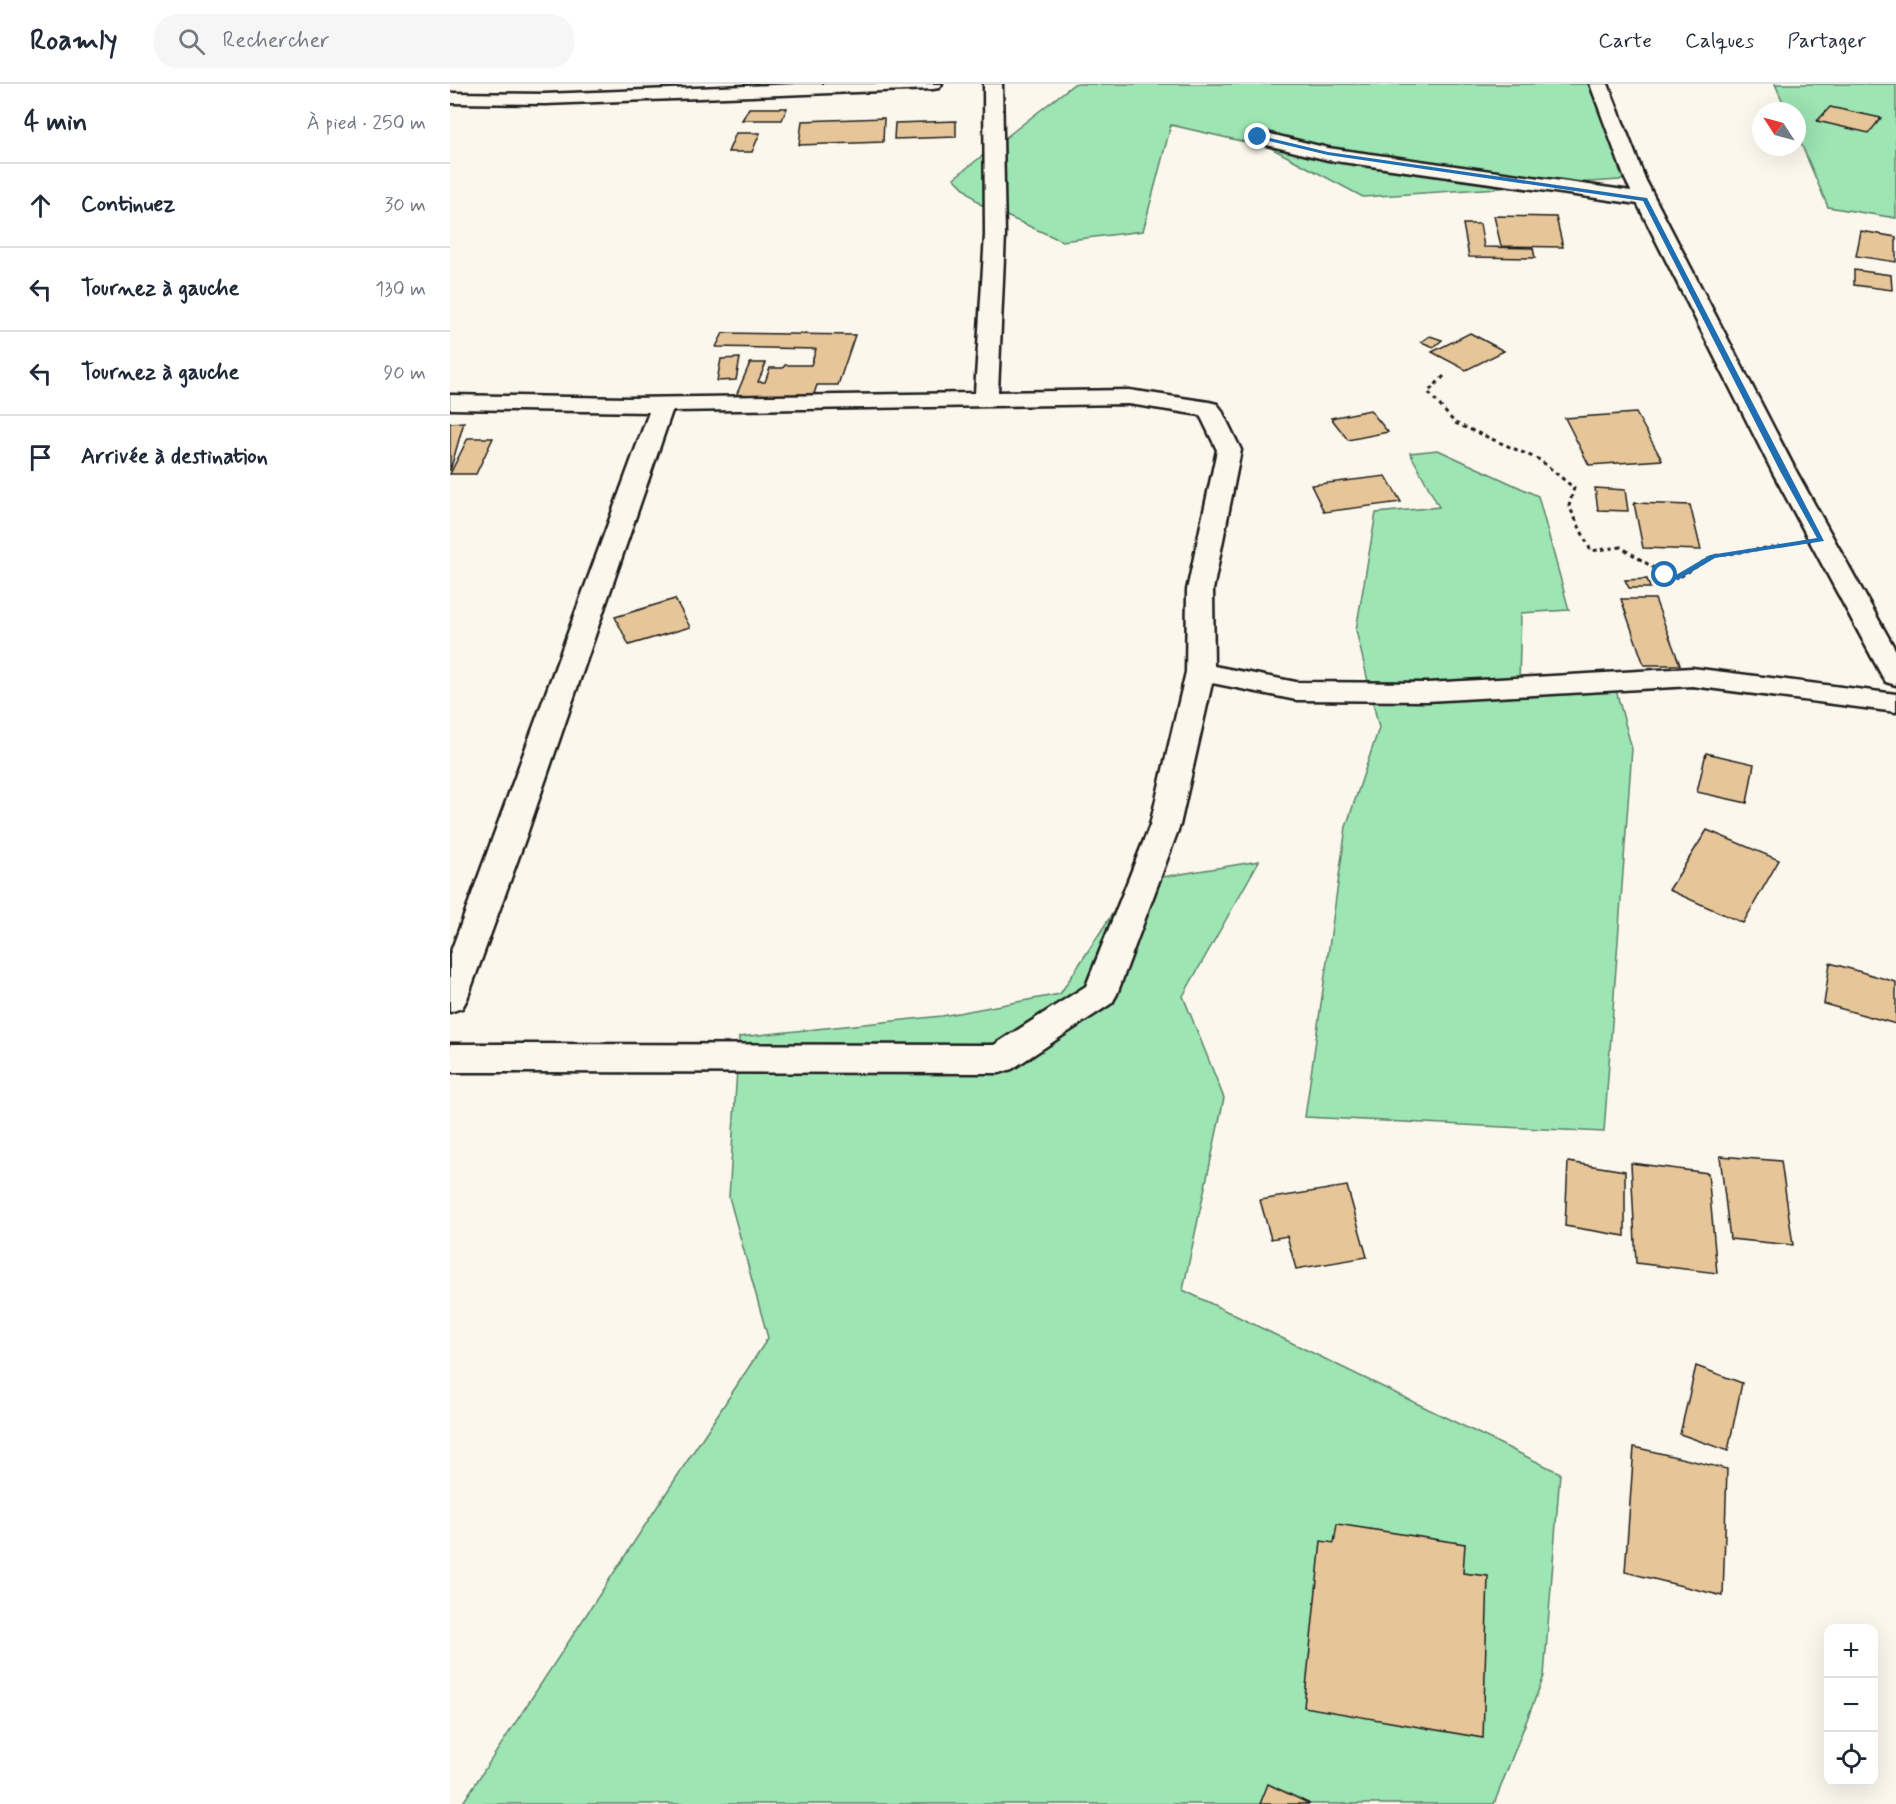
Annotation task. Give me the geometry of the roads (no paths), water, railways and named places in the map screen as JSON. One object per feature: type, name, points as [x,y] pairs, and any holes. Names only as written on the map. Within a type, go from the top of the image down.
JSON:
[{"type":"street","points":[[450,98],[545,99],[933,84]]},
{"type":"street","points":[[986,399],[995,235],[993,84]]},
{"type":"street","points":[[1599,84],[1635,179],[1645,199],[1784,471],[1894,667]]},
{"type":"street","points":[[1258,137],[1328,154],[1645,199]]},
{"type":"street","points":[[450,402],[663,404],[1129,397],[1209,409],[1229,450],[1200,590],[1200,672],[1165,825],[1100,994],[1000,1059],[450,1058]]},
{"type":"street","points":[[450,999],[510,837],[663,404]]},
{"type":"street","points":[[1200,672],[1296,691],[1427,692],[1692,676],[1896,703]]}]
